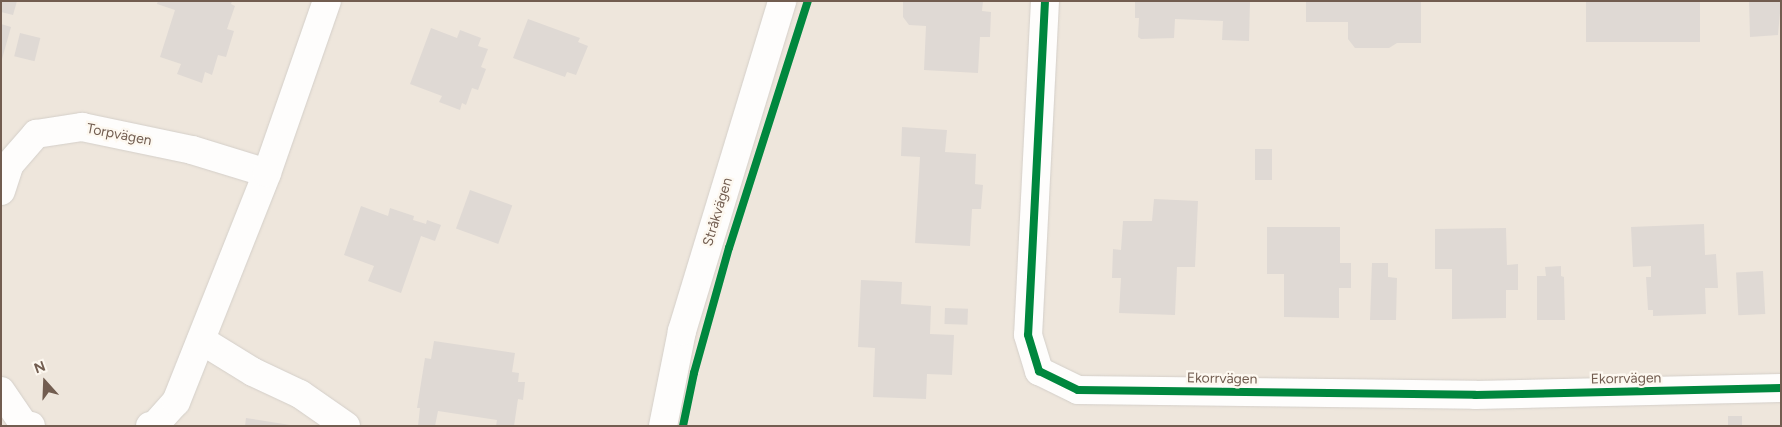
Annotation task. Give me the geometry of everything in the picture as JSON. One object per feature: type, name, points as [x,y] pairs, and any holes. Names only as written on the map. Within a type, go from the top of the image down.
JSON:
[{"type":"street","points":[[150,426],[155,425],[176,402],[267,173],[327,1]]},
{"type":"street","name":"Stråkvägen","points":[[663,426],[682,331],[782,1]]},
{"type":"street","name":"Ekorrvägen","points":[[1045,1],[1040,132],[1028,335],[1039,371],[1078,390],[1476,395],[1781,388]]},
{"type":"street","name":"Torpvägen","points":[[1,191],[10,164],[36,134],[82,127],[192,150],[267,173]]},
{"type":"street","points":[[201,340],[253,372],[300,394],[346,426]]},
{"type":"street","points":[[1,391],[24,425],[31,426]]},
{"type":"shaded area","points":[[1,1],[1781,1],[1781,426],[1,426]]},
{"type":"building","points":[[1,1],[17,1],[13,15],[1,12]]},
{"type":"building","points":[[158,1],[232,1],[231,4],[235,6],[227,29],[234,31],[226,57],[218,55],[212,75],[205,72],[202,83],[177,74],[181,64],[160,57],[175,10],[157,4]]},
{"type":"building","points":[[903,1],[983,1],[982,11],[991,12],[990,37],[980,37],[978,73],[924,70],[926,26],[909,25],[903,17]]},
{"type":"building","points":[[1135,1],[1250,1],[1249,41],[1222,40],[1223,21],[1175,19],[1174,38],[1141,39],[1138,37],[1139,18],[1135,18]]},
{"type":"building","points":[[1306,1],[1421,1],[1421,43],[1397,43],[1389,48],[1355,48],[1348,39],[1348,22],[1306,22]]},
{"type":"building","points":[[1586,1],[1700,1],[1700,42],[1586,42]]},
{"type":"building","points":[[1749,1],[1781,1],[1778,35],[1750,37]]},
{"type":"building","points":[[528,19],[580,38],[578,42],[588,46],[576,75],[567,72],[565,77],[513,58]]},
{"type":"building","points":[[1,24],[11,27],[2,59],[1,59]]},
{"type":"building","points":[[431,28],[457,38],[460,30],[481,38],[478,46],[488,49],[481,67],[486,69],[478,90],[472,88],[466,105],[462,103],[460,110],[439,102],[442,96],[410,84]]},
{"type":"building","points":[[20,33],[40,38],[35,61],[14,56]]},
{"type":"building","points":[[902,127],[947,130],[945,152],[976,154],[975,184],[983,185],[981,209],[972,209],[970,246],[915,243],[920,157],[901,156]]},
{"type":"building","points":[[1255,149],[1272,149],[1272,180],[1255,180]]},
{"type":"building","points":[[470,190],[512,205],[498,244],[456,229]]},
{"type":"building","points":[[1154,199],[1198,201],[1195,267],[1177,267],[1175,315],[1119,313],[1121,278],[1112,278],[1113,249],[1121,250],[1123,221],[1152,221]]},
{"type":"building","points":[[361,206],[388,216],[390,208],[414,216],[413,220],[426,224],[427,220],[441,225],[435,241],[421,236],[401,293],[368,281],[374,266],[344,255]]},
{"type":"building","points":[[1704,224],[1705,255],[1716,254],[1718,288],[1705,288],[1706,314],[1653,316],[1653,310],[1648,310],[1646,277],[1651,277],[1651,266],[1633,267],[1631,227]]},
{"type":"building","points":[[1267,227],[1340,227],[1340,263],[1351,263],[1351,288],[1339,288],[1339,318],[1284,317],[1284,274],[1267,274]]},
{"type":"building","points":[[1506,228],[1507,265],[1518,264],[1518,290],[1506,290],[1506,318],[1452,319],[1452,269],[1435,269],[1435,229]]},
{"type":"building","points":[[1372,263],[1388,263],[1388,277],[1397,278],[1396,320],[1370,320]]},
{"type":"building","points":[[1561,266],[1561,276],[1564,277],[1565,320],[1537,320],[1537,276],[1546,276],[1545,267]]},
{"type":"building","points":[[1763,271],[1765,314],[1738,315],[1736,272]]},
{"type":"building","points":[[861,280],[902,282],[901,304],[931,306],[930,334],[954,335],[952,375],[927,374],[926,399],[873,397],[875,348],[858,347]]},
{"type":"building","points":[[945,308],[968,309],[967,325],[944,324]]},
{"type":"building","points":[[434,341],[515,353],[512,372],[519,373],[518,382],[525,382],[523,400],[518,399],[514,426],[496,426],[497,420],[438,411],[435,426],[418,426],[420,408],[417,408],[425,358],[431,359]]},
{"type":"building","points":[[1728,416],[1742,416],[1742,426],[1728,426]]},
{"type":"building","points":[[246,418],[290,425],[290,426],[245,426]]},
{"type":"cycle path","points":[[683,426],[694,373],[729,248],[808,1]]},
{"type":"cycle path","points":[[1045,1],[1028,335],[1039,371],[1078,390],[1475,395],[1781,388]]}]
